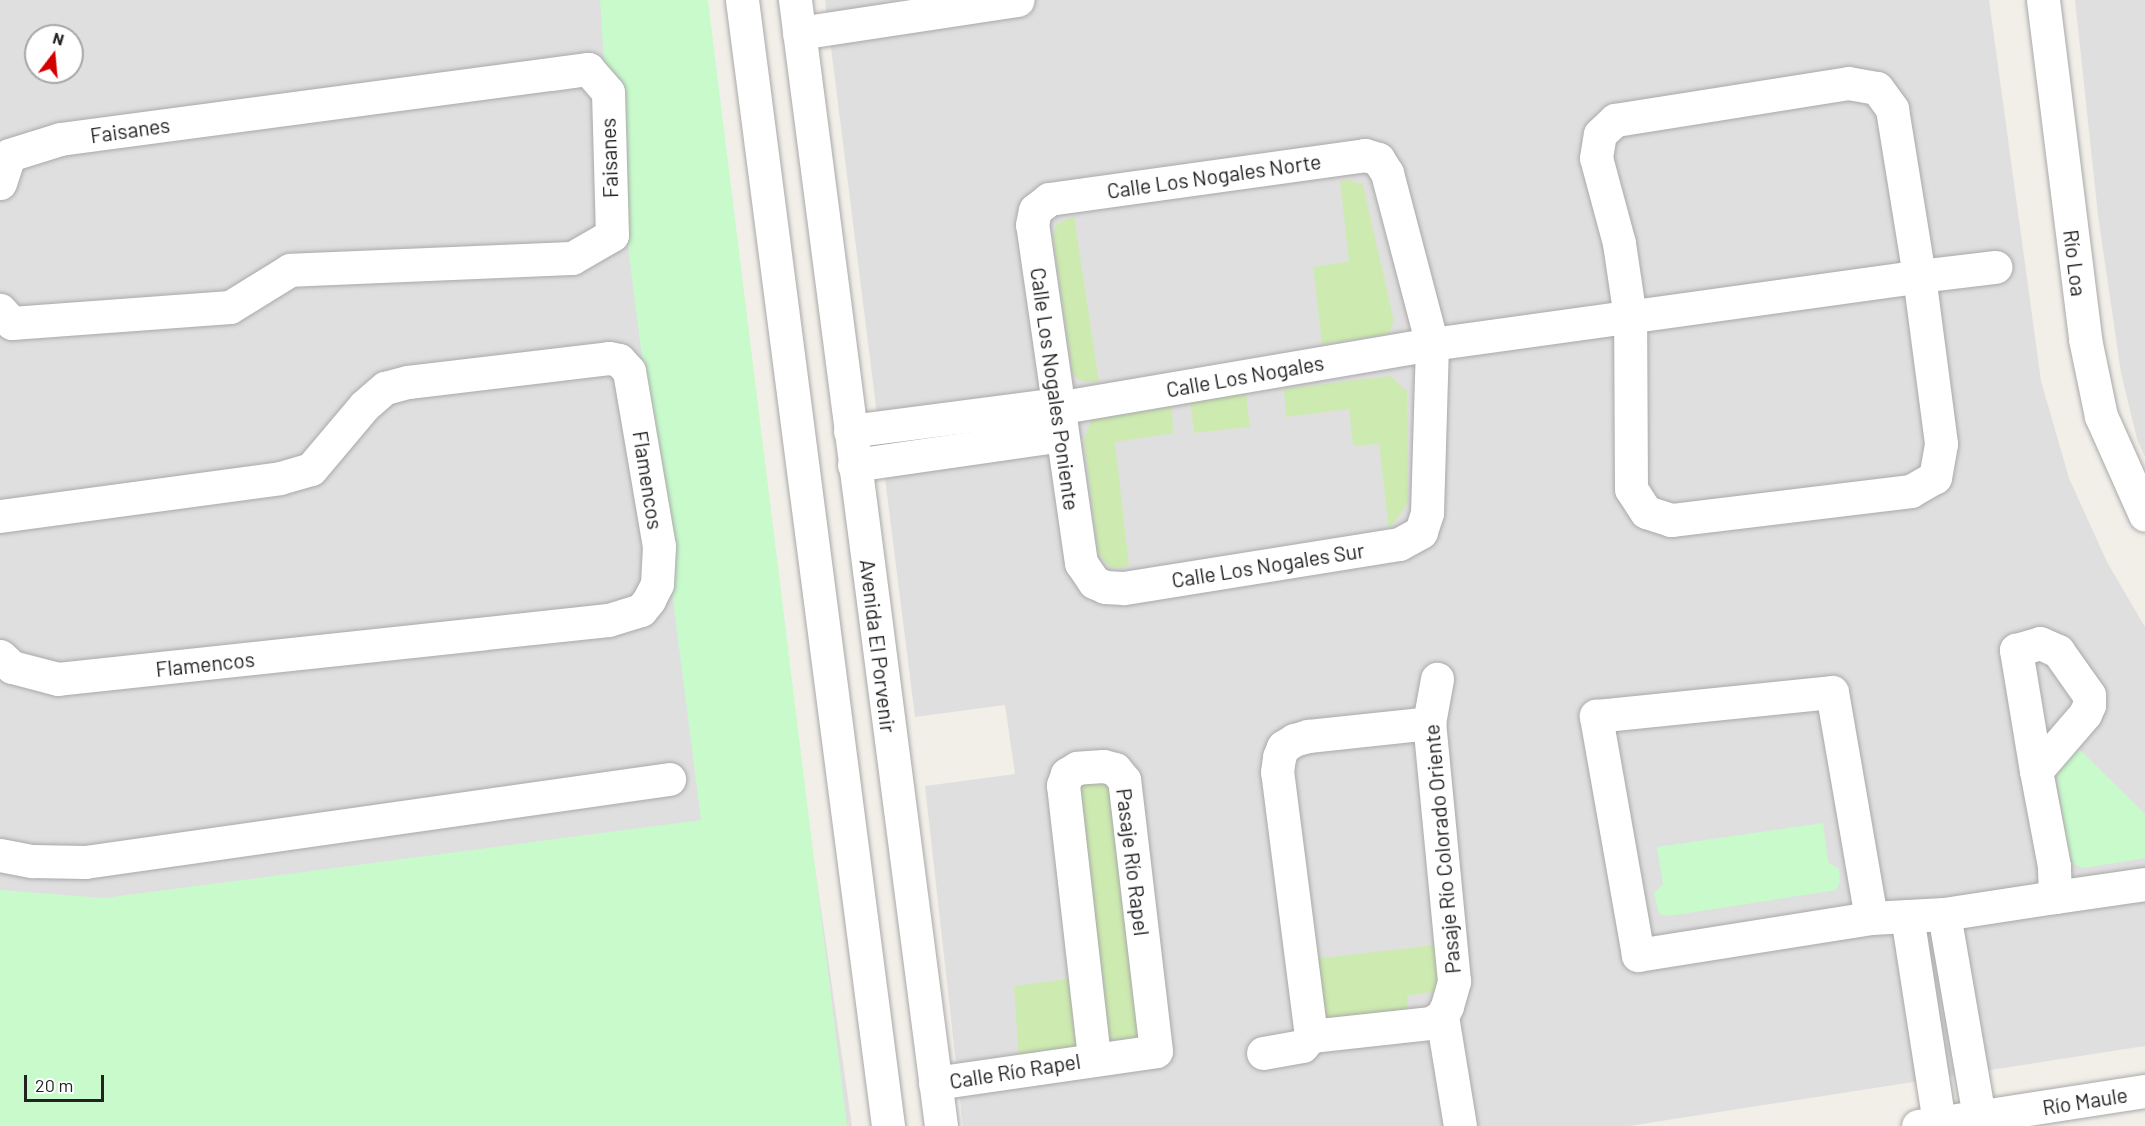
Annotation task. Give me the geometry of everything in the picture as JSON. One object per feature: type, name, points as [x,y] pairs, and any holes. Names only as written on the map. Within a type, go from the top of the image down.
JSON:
[{"type":"street","points":[[742,0],[888,1126]]},
{"type":"street","name":"Avenida El Porvenir","points":[[795,0],[941,1126]]},
{"type":"street","name":"Río Loa","points":[[2043,0],[2085,339],[2101,416],[2145,515]]},
{"type":"street","points":[[799,33],[1009,1]]},
{"type":"street","name":"Faisanes","points":[[0,183],[9,155],[60,140],[588,69],[608,92],[612,235],[572,258],[290,270],[230,306],[12,323],[0,310]]},
{"type":"street","points":[[1848,84],[1877,88],[1892,109],[1919,276],[1941,444],[1935,477],[1911,491],[1671,520],[1646,512],[1631,489],[1630,317],[1619,243],[1596,158],[1599,134],[1615,120],[1848,84]]},
{"type":"street","name":"Calle Los Nogales Norte","points":[[1049,199],[1365,155],[1378,159],[1387,173],[1432,344]]},
{"type":"street","points":[[765,173],[816,167]]},
{"type":"street","name":"Calle Los Nogales Poniente","points":[[1049,199],[1035,210],[1032,225],[1081,563],[1094,582]]},
{"type":"street","name":"Calle Los Nogales","points":[[854,465],[1058,415],[1432,344],[1995,267]]},
{"type":"street","name":"Calle Los Nogales Sur","points":[[1094,582],[1105,587],[1123,588],[1399,544],[1421,532],[1427,513],[1432,344]]},
{"type":"street","name":"Flamencos","points":[[0,516],[280,478],[311,469],[364,406],[385,388],[408,382],[609,358],[619,360],[629,371],[659,546],[657,584],[649,600],[641,610],[608,620],[58,679],[12,667],[0,656]]},
{"type":"street","name":"Calle Los Nogales","points":[[850,430],[1058,415]]},
{"type":"street","name":"Pasaje Río Colorado Oriente","points":[[1437,680],[1429,723],[1454,981],[1452,995],[1442,1016]]},
{"type":"street","points":[[1871,918],[1832,692],[1596,716],[1638,955],[1871,918],[1944,914],[2145,884]]},
{"type":"street","points":[[1311,1036],[1277,772],[1279,758],[1284,747],[1294,740],[1308,736],[1429,723]]},
{"type":"street","name":"Pasaje Río Rapel","points":[[1103,766],[1115,769],[1124,780],[1156,1051],[1094,1059],[1063,786],[1067,774],[1077,768],[1103,766]]},
{"type":"street","points":[[2036,771],[2054,866],[2055,897]]},
{"type":"street","points":[[0,855],[32,861],[85,862],[669,779]]},
{"type":"street","points":[[1944,914],[1979,1117]]},
{"type":"street","points":[[1907,916],[1928,1124]]},
{"type":"street","points":[[1263,1053],[1302,1046],[1311,1036],[1420,1025],[1431,1023],[1442,1016],[1460,1126]]},
{"type":"street","name":"Calle Río Rapel","points":[[935,1083],[1094,1059]]},
{"type":"street","name":"Río Maule","points":[[1928,1124],[2145,1091]]},
{"type":"shaded area","points":[[0,0],[691,0],[852,1126],[0,1126]]},
{"type":"shaded area","points":[[825,0],[1989,0],[2041,381],[2069,478],[2107,562],[2145,627],[2145,1046],[1629,1126],[963,1126],[925,786],[1015,774],[1005,705],[915,717]]},
{"type":"shaded area","points":[[2075,0],[2145,0],[2145,457],[2137,439],[2121,373],[2098,215]]},
{"type":"green space","points":[[600,0],[708,0],[847,1126],[0,1126],[0,890],[104,898],[701,820],[629,255],[618,93],[604,61]]},
{"type":"green space","points":[[1350,180],[1363,185],[1394,321],[1389,334],[1322,344],[1313,267],[1349,261],[1340,181]]},
{"type":"green space","points":[[1074,216],[1099,382],[1084,382],[1073,375],[1053,236],[1057,224]]},
{"type":"green space","points":[[1390,376],[1407,391],[1408,503],[1389,529],[1379,444],[1353,446],[1349,409],[1286,417],[1284,389]]},
{"type":"green space","points":[[1246,394],[1250,427],[1194,433],[1190,401]]},
{"type":"green space","points":[[1172,407],[1173,433],[1115,442],[1129,566],[1110,568],[1098,553],[1084,439],[1092,419]]},
{"type":"green space","points":[[2076,746],[2145,814],[2145,858],[2083,868],[2073,864],[2068,849],[2056,772]]},
{"type":"green space","points":[[1110,777],[1149,1021],[1133,1049],[1019,1061],[1014,986],[1096,975],[1079,784]]},
{"type":"green space","points":[[1823,823],[1828,862],[1839,869],[1840,881],[1836,890],[1669,916],[1659,914],[1654,893],[1663,884],[1657,847]]},
{"type":"green space","points":[[1435,945],[1438,991],[1407,996],[1408,1013],[1333,1022],[1317,1011],[1313,959]]}]
